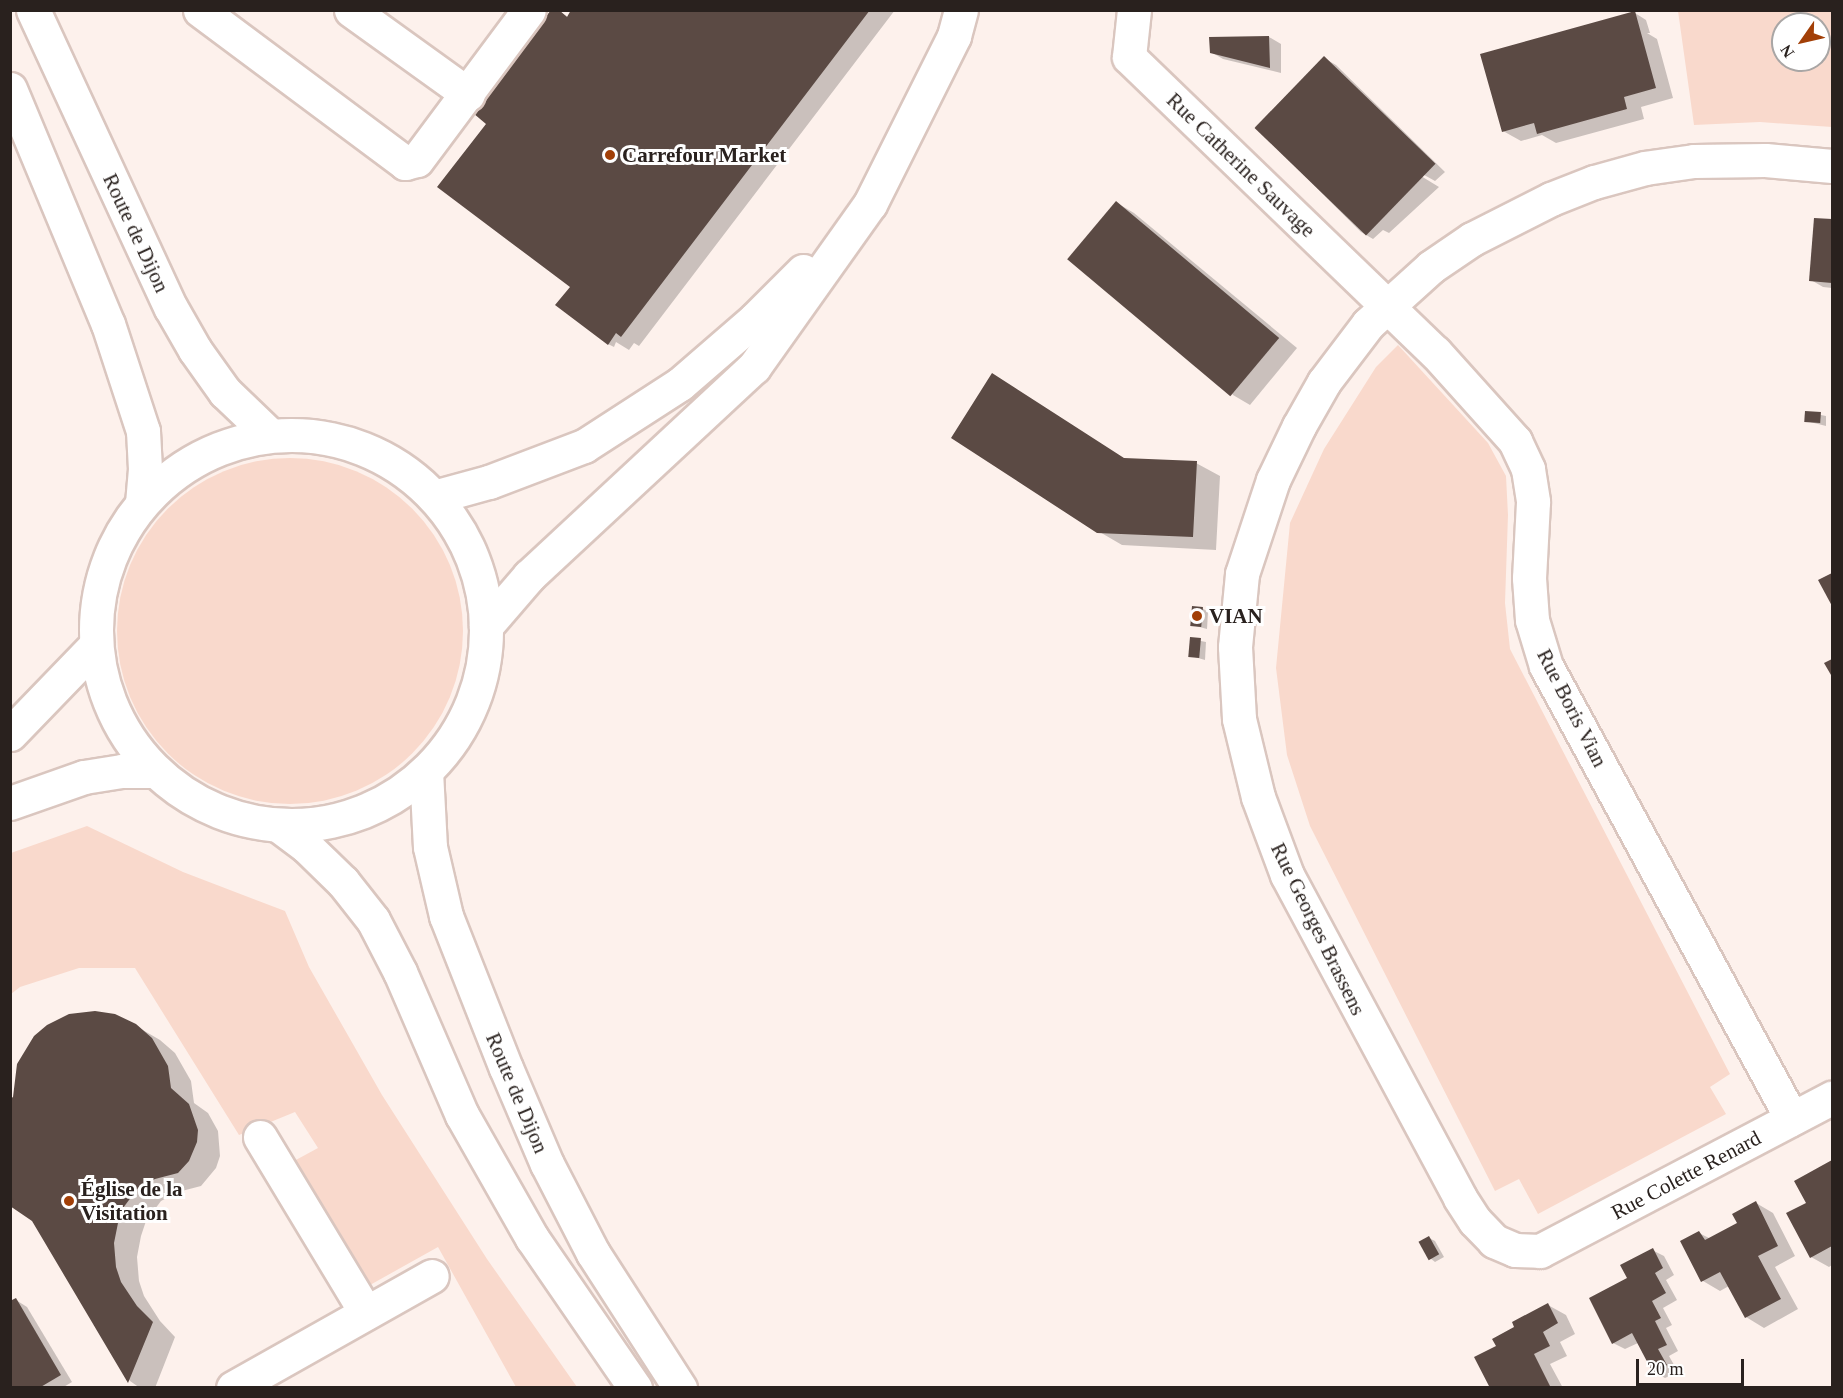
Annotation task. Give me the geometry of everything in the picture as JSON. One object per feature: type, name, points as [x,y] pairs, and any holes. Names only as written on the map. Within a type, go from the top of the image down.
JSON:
[{"type":"main road","name":"Route de Dijon","points":[[33,10],[171,308],[195,350],[225,392],[270,435]]},
{"type":"main road","points":[[200,10],[405,164],[417,160],[468,94],[521,13]]},
{"type":"main road","points":[[351,10],[468,94]]},
{"type":"main road","points":[[486,626],[529,576],[754,367],[870,204],[954,36],[961,10]]},
{"type":"main road","name":"Rue Catherine Sauvage","points":[[1134,10],[1129,57],[1386,306]]},
{"type":"main road","points":[[10,89],[108,324],[143,431],[145,469],[142,502]]},
{"type":"main road","name":"Rue Georges Brassens","points":[[1540,1251],[1515,1250],[1494,1241],[1475,1221],[1460,1198],[1287,875],[1258,797],[1239,719],[1235,647],[1242,574],[1258,521],[1281,462],[1324,382],[1368,324],[1431,267],[1472,239],[1520,214],[1594,182],[1645,168],[1694,161],[1775,160],[1833,166]]},
{"type":"main road","points":[[434,497],[489,482],[584,446],[680,384],[755,320],[870,204]]},
{"type":"main road","name":"Rue Boris Vian","points":[[1386,306],[1435,352],[1515,441],[1528,469],[1533,502],[1529,578],[1532,620],[1546,666],[1792,1119]]},
{"type":"main road","points":[[296,434],[347,442],[394,464],[434,497],[456,525],[472,556],[482,591],[486,647],[472,705],[444,751],[426,771],[394,796],[358,814],[318,824],[278,825],[244,820],[211,809],[181,792],[154,771],[132,744],[114,713],[101,680],[95,646],[95,615],[100,584],[123,527],[142,502],[163,481],[187,463],[222,447],[270,435],[296,434]]},
{"type":"main road","points":[[10,734],[95,646]]},
{"type":"main road","points":[[10,803],[84,777],[122,771],[154,771]]},
{"type":"main road","name":"Route de Dijon","points":[[426,771],[430,847],[446,916],[506,1068],[547,1164],[593,1253],[680,1388]]},
{"type":"main road","points":[[278,825],[307,847],[343,882],[373,920],[400,972],[462,1115],[532,1238],[635,1388]]},
{"type":"main road","name":"Rue Colette Renard","points":[[1540,1251],[1833,1098]]},
{"type":"main road","points":[[260,1137],[366,1313]]},
{"type":"main road","points":[[233,1388],[432,1276]]},
{"type":"shaded area","points":[[1678,11],[1832,11],[1832,127],[1760,122],[1694,125]]},
{"type":"shaded area","points":[[1398,345],[1488,443],[1506,476],[1508,515],[1505,603],[1510,649],[1730,1074],[1710,1087],[1726,1114],[1538,1214],[1519,1179],[1495,1191],[1310,826],[1287,755],[1276,668],[1290,523],[1324,449],[1376,367]]},
{"type":"shaded area","points":[[290,458],[324,462],[356,472],[386,488],[412,509],[433,535],[449,565],[459,597],[463,631],[459,665],[449,697],[433,727],[412,753],[386,774],[356,790],[324,800],[290,804],[256,800],[224,790],[194,774],[168,753],[147,727],[131,697],[121,665],[117,631],[121,597],[131,565],[147,535],[168,509],[194,488],[224,472],[256,462]]},
{"type":"shaded area","points":[[87,826],[183,872],[285,911],[309,967],[382,1095],[487,1259],[577,1387],[516,1387],[438,1247],[370,1285],[360,1278],[294,1161],[318,1148],[295,1112],[239,1135],[135,968],[79,968],[20,987],[11,994],[11,853]]},
{"type":"building","name":"Carrefour Market","points":[[551,10],[559,10],[567,17],[571,10],[870,10],[621,337],[616,333],[608,345],[555,305],[570,287],[437,187],[486,124],[473,113]]},
{"type":"building","points":[[1635,11],[1656,88],[1624,97],[1627,109],[1537,134],[1534,123],[1502,132],[1480,54]]},
{"type":"building","points":[[1269,36],[1270,68],[1210,53],[1209,37]]},
{"type":"building","points":[[1324,56],[1435,164],[1366,236],[1255,128]]},
{"type":"building","points":[[1116,201],[1279,338],[1230,396],[1067,259]]},
{"type":"building","points":[[1814,218],[1832,219],[1832,283],[1809,281]]},
{"type":"building","points":[[992,373],[1124,458],[1197,461],[1193,537],[1097,533],[951,438]]},
{"type":"building","points":[[1805,411],[1821,412],[1820,423],[1804,422]]},
{"type":"building","points":[[1832,573],[1832,606],[1818,580]]},
{"type":"building","name":"VIAN","points":[[1192,606],[1203,607],[1201,627],[1190,626]]},
{"type":"building","points":[[1190,637],[1201,638],[1199,658],[1188,657]]},
{"type":"building","points":[[1832,659],[1832,674],[1831,675],[1824,663]]},
{"type":"building","name":"Église de la Visitation","points":[[95,1011],[115,1014],[136,1024],[152,1038],[168,1066],[171,1088],[189,1104],[198,1130],[197,1142],[189,1161],[178,1173],[155,1179],[138,1188],[123,1208],[118,1223],[114,1243],[116,1267],[121,1282],[137,1306],[153,1322],[128,1383],[32,1221],[10,1206],[10,1099],[13,1097],[17,1064],[34,1036],[47,1025],[69,1014]]},
{"type":"building","points":[[1832,1160],[1832,1246],[1810,1258],[1786,1213],[1806,1203],[1794,1181]]},
{"type":"building","points":[[1756,1201],[1778,1246],[1758,1256],[1781,1299],[1745,1318],[1720,1272],[1701,1282],[1680,1241],[1699,1231],[1705,1240],[1737,1223],[1732,1214]]},
{"type":"building","points":[[1429,1236],[1439,1254],[1429,1260],[1419,1242]]},
{"type":"building","points":[[1653,1248],[1663,1268],[1655,1273],[1666,1293],[1652,1301],[1661,1318],[1655,1321],[1667,1345],[1658,1349],[1667,1365],[1653,1373],[1632,1333],[1612,1344],[1589,1298],[1627,1278],[1620,1265]]},
{"type":"building","points":[[16,1298],[61,1375],[39,1388],[10,1388],[10,1301]]},
{"type":"building","points":[[1548,1303],[1558,1323],[1543,1332],[1550,1346],[1534,1354],[1551,1388],[1490,1388],[1474,1357],[1496,1346],[1492,1339],[1514,1327],[1512,1322]]},
{"type":"place","name":"Carrefour Market","points":[[610,155]]},
{"type":"place","name":"VIAN","points":[[1197,616]]},
{"type":"place","name":"Église de la Visitation","points":[[69,1201]]}]
